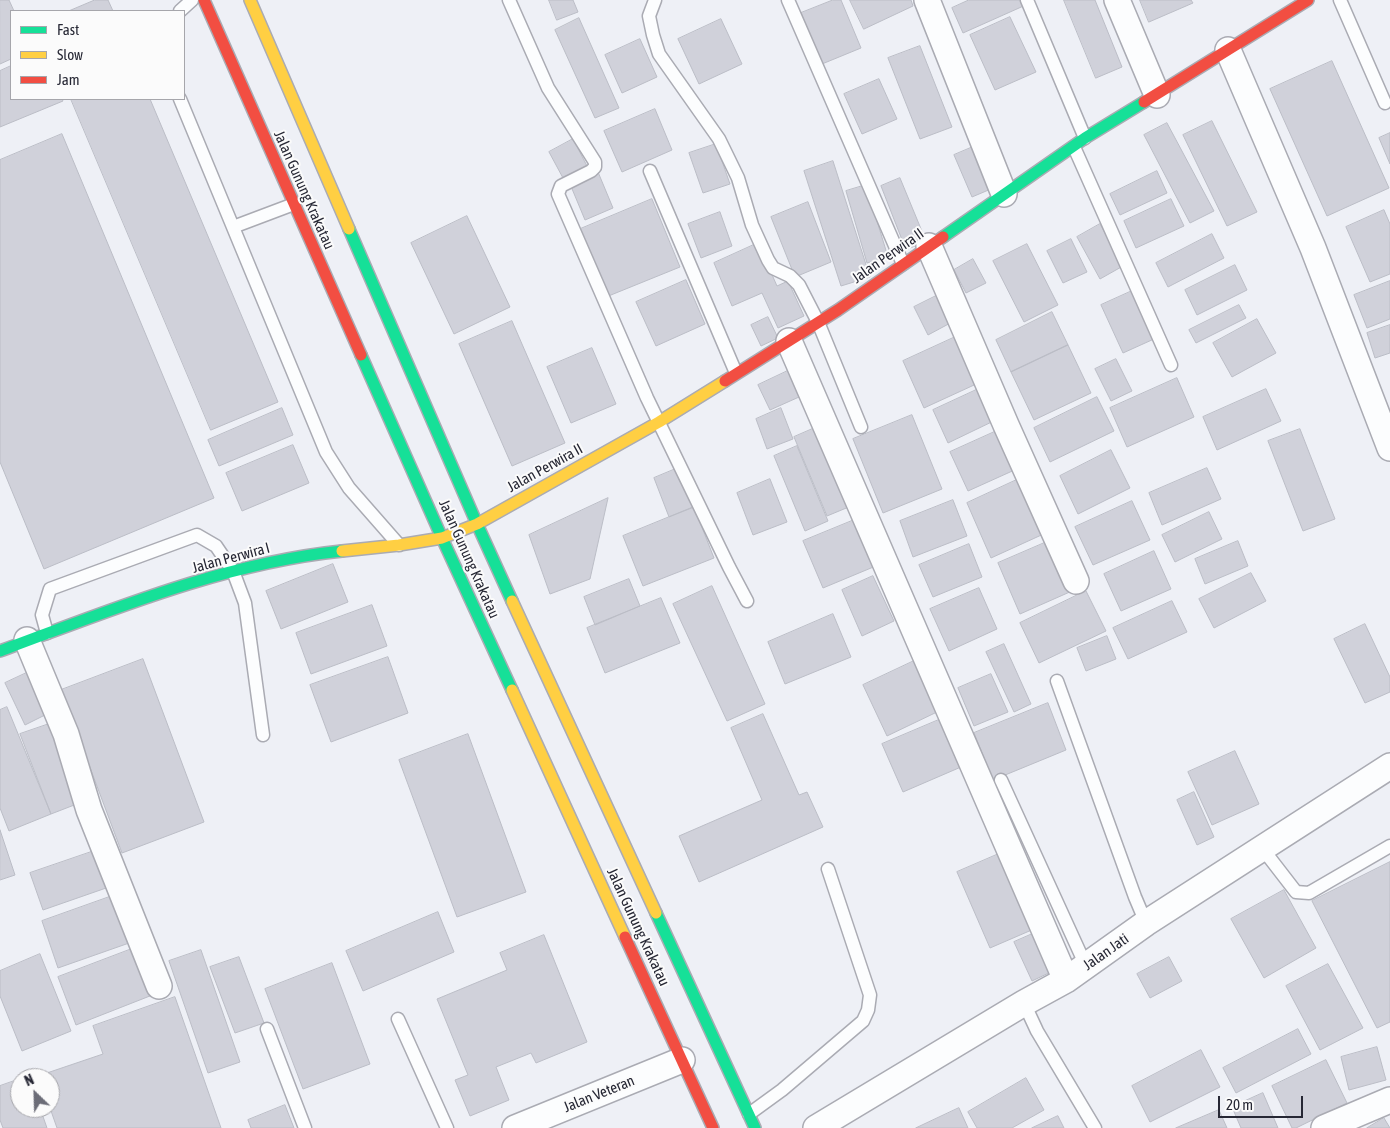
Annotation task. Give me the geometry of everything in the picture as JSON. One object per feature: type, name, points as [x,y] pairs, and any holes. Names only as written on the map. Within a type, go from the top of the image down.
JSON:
[{"type":"main road","name":"Jalan Gunung Krakatau","points":[[204,0],[442,538],[713,1128]]},
{"type":"main road","name":"Jalan Gunung Krakatau","points":[[250,0],[477,524],[755,1128]]},
{"type":"main road","name":"Jalan Perwira II","points":[[477,524],[659,422],[789,341],[1085,138],[1228,50],[1295,4]]},
{"type":"main road","name":"Jalan Perwira I","points":[[0,650],[140,600],[233,571],[310,554],[400,545],[442,538],[477,524]]},
{"type":"street","points":[[927,0],[1004,194]]},
{"type":"street","points":[[1117,0],[1157,95]]},
{"type":"street","points":[[1228,50],[1312,248],[1390,448]]},
{"type":"street","points":[[929,246],[1076,581]]},
{"type":"street","points":[[789,341],[1066,980]]},
{"type":"street","points":[[37,637],[89,810],[159,986]]},
{"type":"street","name":"Jalan Jati","points":[[816,1128],[1024,1003],[1066,980],[1146,923],[1390,766]]},
{"type":"street","name":"Jalan Veteran","points":[[515,1128],[682,1060]]},
{"type":"street","points":[[1324,1128],[1390,1100]]},
{"type":"lane","points":[[181,10],[192,0]]},
{"type":"lane","points":[[509,0],[548,88],[595,162],[595,167],[591,171],[560,186],[558,194],[647,398],[728,567],[747,601]]},
{"type":"lane","points":[[655,0],[649,16],[659,54],[719,139],[738,178],[752,225],[768,260],[773,268],[796,281],[818,322],[862,427]]},
{"type":"lane","points":[[788,0],[903,264]]},
{"type":"lane","points":[[1027,0],[1085,138]]},
{"type":"lane","points":[[1340,0],[1385,103]]},
{"type":"lane","points":[[180,100],[326,452],[349,488],[400,545]]},
{"type":"lane","points":[[1074,147],[1171,365]]},
{"type":"lane","points":[[650,171],[736,373]]},
{"type":"lane","points":[[233,227],[294,204]]},
{"type":"lane","points":[[37,637],[50,589],[196,536],[216,546],[233,571],[245,603],[263,735]]},
{"type":"lane","points":[[1057,681],[1146,923]]},
{"type":"lane","points":[[1001,780],[1086,966]]},
{"type":"lane","points":[[1262,848],[1296,892],[1308,893],[1390,846]]},
{"type":"lane","points":[[749,1114],[782,1090],[863,1021],[868,1010],[870,995],[828,869]]},
{"type":"lane","points":[[1024,1003],[1037,1031],[1095,1128]]},
{"type":"lane","points":[[398,1019],[447,1128]]},
{"type":"lane","points":[[267,1029],[305,1128]]},
{"type":"building","points":[[0,0],[9,0],[14,10],[10,10],[10,59],[0,64]]},
{"type":"building","points":[[95,0],[108,0],[113,10],[71,10]]},
{"type":"building","points":[[549,0],[573,0],[578,12],[557,20]]},
{"type":"building","points":[[833,0],[841,0],[861,48],[822,64],[801,13]]},
{"type":"building","points":[[850,0],[911,0],[913,6],[864,29]]},
{"type":"building","points":[[969,0],[1026,0],[1028,4],[963,33],[952,8]]},
{"type":"building","points":[[1064,0],[1095,0],[1122,67],[1096,78]]},
{"type":"building","points":[[1140,0],[1191,0],[1193,3],[1149,22]]},
{"type":"building","points":[[1010,17],[1036,72],[995,90],[970,35]]},
{"type":"building","points":[[579,18],[619,108],[595,118],[555,30]]},
{"type":"building","points":[[721,19],[742,64],[699,84],[678,39]]},
{"type":"building","points":[[640,39],[657,77],[622,93],[605,55]]},
{"type":"building","points":[[920,46],[952,127],[920,139],[888,58]]},
{"type":"building","points":[[1332,61],[1389,188],[1327,216],[1270,89]]},
{"type":"building","points":[[10,66],[10,100],[63,101],[0,127],[0,71]]},
{"type":"building","points":[[879,79],[897,119],[862,134],[844,94]]},
{"type":"building","points":[[71,100],[150,100],[278,402],[211,430]]},
{"type":"building","points":[[655,109],[672,150],[622,172],[604,131]]},
{"type":"building","points":[[1212,121],[1257,212],[1227,226],[1183,135]]},
{"type":"building","points":[[1167,123],[1214,211],[1190,223],[1144,135]]},
{"type":"building","points":[[1390,133],[1390,164],[1379,138]]},
{"type":"building","points":[[62,134],[214,498],[44,569],[0,462],[0,160]]},
{"type":"building","points":[[573,139],[587,166],[563,178],[549,152]]},
{"type":"building","points":[[716,144],[730,184],[703,193],[689,153]]},
{"type":"building","points":[[980,144],[998,186],[972,197],[954,155]]},
{"type":"building","points":[[833,161],[870,277],[841,286],[804,171]]},
{"type":"building","points":[[1157,171],[1167,193],[1120,215],[1110,194]]},
{"type":"building","points":[[598,172],[613,208],[585,220],[570,184]]},
{"type":"building","points":[[900,178],[926,241],[906,250],[881,186]]},
{"type":"building","points":[[866,185],[888,257],[867,263],[846,191]]},
{"type":"building","points":[[652,199],[680,267],[606,297],[578,230]]},
{"type":"building","points":[[1171,199],[1184,226],[1136,248],[1124,221]]},
{"type":"building","points":[[808,202],[831,262],[795,277],[771,217]]},
{"type":"building","points":[[1384,210],[1390,224],[1390,274],[1370,282],[1346,227]]},
{"type":"building","points":[[720,212],[732,246],[701,258],[688,224]]},
{"type":"building","points":[[467,216],[510,307],[454,334],[411,243]]},
{"type":"building","points":[[1100,224],[1123,266],[1100,279],[1077,237]]},
{"type":"building","points":[[1212,234],[1224,258],[1168,287],[1156,263]]},
{"type":"building","points":[[1071,239],[1087,272],[1063,283],[1047,251]]},
{"type":"building","points":[[758,243],[777,286],[788,281],[804,316],[778,328],[762,293],[732,306],[714,263]]},
{"type":"building","points":[[1027,244],[1058,305],[1024,322],[993,261]]},
{"type":"building","points":[[973,259],[986,283],[966,293],[954,270]]},
{"type":"building","points":[[1235,265],[1247,290],[1197,315],[1185,290]]},
{"type":"building","points":[[686,280],[705,324],[656,346],[636,302]]},
{"type":"building","points":[[1390,281],[1390,319],[1367,328],[1354,295]]},
{"type":"building","points":[[1132,291],[1154,339],[1123,353],[1101,305]]},
{"type":"building","points":[[942,293],[956,320],[928,335],[914,307]]},
{"type":"building","points":[[1239,305],[1246,318],[1196,343],[1189,330]]},
{"type":"building","points":[[1052,312],[1068,345],[1011,372],[996,340]]},
{"type":"building","points":[[768,317],[778,338],[761,346],[751,325]]},
{"type":"building","points":[[1257,319],[1276,353],[1232,377],[1213,343]]},
{"type":"building","points":[[512,321],[565,443],[512,466],[459,344]]},
{"type":"building","points":[[1390,325],[1390,353],[1375,358],[1367,333]]},
{"type":"building","points":[[964,333],[985,380],[924,408],[903,361]]},
{"type":"building","points":[[1068,345],[1091,393],[1034,420],[1011,372]]},
{"type":"building","points":[[592,348],[616,404],[571,423],[547,367]]},
{"type":"building","points":[[1116,359],[1132,391],[1111,401],[1095,369]]},
{"type":"building","points":[[796,367],[808,393],[770,410],[758,385]]},
{"type":"building","points":[[1177,378],[1194,417],[1127,447],[1110,408]]},
{"type":"building","points":[[987,385],[1002,417],[948,443],[933,410]]},
{"type":"building","points":[[1266,389],[1281,421],[1217,450],[1203,417]]},
{"type":"building","points":[[1097,397],[1114,431],[1050,462],[1034,428]]},
{"type":"building","points":[[282,408],[293,435],[219,466],[208,440]]},
{"type":"building","points":[[781,408],[793,439],[767,449],[756,419]]},
{"type":"building","points":[[912,415],[942,489],[883,513],[853,439]]},
{"type":"building","points":[[824,424],[856,504],[827,516],[794,437]]},
{"type":"building","points":[[1001,429],[1019,468],[968,491],[950,452]]},
{"type":"building","points":[[1300,429],[1335,519],[1303,531],[1268,441]]},
{"type":"building","points":[[293,445],[309,483],[242,511],[226,473]]},
{"type":"building","points":[[797,446],[828,521],[805,531],[774,456]]},
{"type":"building","points":[[1111,450],[1130,488],[1078,514],[1060,476]]},
{"type":"building","points":[[678,468],[694,507],[669,517],[654,478]]},
{"type":"building","points":[[1207,468],[1221,499],[1162,525],[1149,493]]},
{"type":"building","points":[[1023,477],[1048,532],[991,558],[967,503]]},
{"type":"building","points":[[770,479],[787,522],[753,535],[737,493]]},
{"type":"building","points":[[608,498],[590,579],[550,594],[529,535]]},
{"type":"building","points":[[953,500],[967,536],[913,557],[900,521]]},
{"type":"building","points":[[1132,501],[1150,540],[1093,565],[1075,527]]},
{"type":"building","points":[[694,507],[714,558],[643,586],[623,536]]},
{"type":"building","points":[[1209,512],[1222,539],[1175,562],[1162,535]]},
{"type":"building","points":[[864,516],[883,563],[823,588],[803,541]]},
{"type":"building","points":[[1049,541],[1072,591],[1020,614],[998,563]]},
{"type":"building","points":[[1238,541],[1248,566],[1205,584],[1195,559]]},
{"type":"building","points":[[969,544],[982,577],[933,597],[919,565]]},
{"type":"building","points":[[1154,551],[1171,589],[1121,611],[1104,574]]},
{"type":"building","points":[[333,564],[348,602],[281,629],[266,591]]},
{"type":"building","points":[[1251,573],[1266,601],[1214,628],[1199,599]]},
{"type":"building","points":[[873,576],[894,621],[862,636],[842,590]]},
{"type":"building","points":[[629,579],[640,606],[595,625],[584,597]]},
{"type":"building","points":[[712,586],[765,704],[727,721],[673,604]]},
{"type":"building","points":[[979,588],[997,629],[949,651],[930,609]]},
{"type":"building","points":[[1086,591],[1106,631],[1039,663],[1020,623]]},
{"type":"building","points":[[661,598],[680,643],[605,673],[587,628]]},
{"type":"building","points":[[1172,601],[1187,632],[1128,659],[1113,628]]},
{"type":"building","points":[[372,605],[387,646],[311,674],[296,633]]},
{"type":"building","points":[[833,614],[851,657],[785,684],[768,642]]},
{"type":"building","points":[[1365,624],[1390,677],[1390,692],[1365,703],[1334,639]]},
{"type":"building","points":[[1107,636],[1116,659],[1086,671],[1077,648]]},
{"type":"building","points":[[1004,644],[1031,704],[1014,712],[986,652]]},
{"type":"building","points":[[388,657],[408,713],[331,742],[310,685]]},
{"type":"building","points":[[143,659],[204,822],[122,853],[61,690]]},
{"type":"building","points":[[914,661],[937,712],[887,736],[863,685]]},
{"type":"building","points":[[35,669],[55,710],[25,725],[5,683]]},
{"type":"building","points":[[991,674],[1008,712],[974,726],[958,688]]},
{"type":"building","points":[[1048,703],[1066,750],[993,780],[974,733]]},
{"type":"building","points":[[7,707],[51,814],[9,831],[0,808],[0,710]]},
{"type":"building","points":[[763,714],[799,795],[807,792],[823,827],[699,882],[679,836],[762,800],[731,728]]},
{"type":"building","points":[[941,719],[961,767],[903,792],[882,744]]},
{"type":"building","points":[[52,723],[82,802],[51,814],[20,734]]},
{"type":"building","points":[[468,734],[526,892],[457,917],[399,760]]},
{"type":"building","points":[[1235,751],[1259,804],[1212,825],[1188,772]]},
{"type":"building","points":[[1194,792],[1214,837],[1197,845],[1177,800]]},
{"type":"building","points":[[0,830],[15,875],[0,880]]},
{"type":"building","points":[[97,850],[109,887],[43,910],[30,873]]},
{"type":"building","points":[[1001,853],[1034,929],[990,948],[957,872]]},
{"type":"building","points":[[1390,862],[1390,1022],[1377,1028],[1312,901]]},
{"type":"building","points":[[1284,890],[1316,948],[1264,978],[1231,919]]},
{"type":"building","points":[[115,895],[132,942],[58,968],[42,921]]},
{"type":"building","points":[[438,912],[454,952],[363,991],[346,951]]},
{"type":"building","points":[[1037,932],[1055,970],[1032,981],[1014,942]]},
{"type":"building","points":[[544,935],[587,1042],[536,1063],[531,1053],[496,1067],[509,1100],[470,1116],[455,1080],[468,1075],[437,999],[507,970],[500,953]]},
{"type":"building","points":[[137,947],[155,994],[76,1025],[58,977]]},
{"type":"building","points":[[201,950],[240,1062],[208,1073],[169,961]]},
{"type":"building","points":[[40,954],[71,1031],[22,1051],[0,996],[0,971]]},
{"type":"building","points":[[239,957],[264,1023],[235,1033],[210,967]]},
{"type":"building","points":[[1169,957],[1182,981],[1150,998],[1137,974]]},
{"type":"building","points":[[332,963],[370,1064],[303,1089],[265,989]]},
{"type":"building","points":[[1328,964],[1363,1028],[1320,1050],[1286,986]]},
{"type":"building","points":[[175,997],[221,1128],[57,1128],[54,1118],[60,1118],[60,1069],[103,1054],[93,1026]]},
{"type":"building","points":[[1298,1029],[1311,1054],[1236,1093],[1223,1068]]},
{"type":"building","points":[[1377,1047],[1386,1080],[1349,1090],[1341,1057]]},
{"type":"building","points":[[1201,1050],[1220,1087],[1150,1122],[1132,1086]]},
{"type":"building","points":[[1326,1060],[1347,1103],[1296,1128],[1292,1128],[1272,1086]]},
{"type":"building","points":[[1026,1078],[1044,1110],[1012,1128],[977,1128],[968,1112]]},
{"type":"building","points":[[10,1082],[10,1118],[44,1118],[47,1128],[3,1128],[0,1120],[0,1086]]},
{"type":"building","points":[[1263,1093],[1278,1128],[1241,1128],[1232,1107]]},
{"type":"building","points":[[285,1105],[294,1128],[251,1128],[248,1120]]},
{"type":"building","points":[[959,1108],[968,1128],[916,1128]]},
{"type":"building","points":[[1219,1110],[1227,1128],[1176,1128]]},
{"type":"building","points":[[1058,1116],[1064,1128],[1032,1128]]},
{"type":"building","points":[[1384,1118],[1390,1128],[1367,1128]]},
{"type":"traffic: fast","points":[[943,237],[1085,138],[1144,102]]},
{"type":"traffic: fast","points":[[349,229],[512,601]]},
{"type":"traffic: fast","points":[[361,355],[512,690]]},
{"type":"traffic: fast","points":[[0,651],[168,590],[211,577],[298,557],[342,551]]},
{"type":"traffic: fast","points":[[656,913],[755,1128]]},
{"type":"traffic: slow","points":[[250,0],[349,229]]},
{"type":"traffic: slow","points":[[342,551],[442,538],[477,524],[659,422],[725,381]]},
{"type":"traffic: slow","points":[[512,601],[656,913]]},
{"type":"traffic: slow","points":[[512,690],[625,937]]},
{"type":"traffic: jam","points":[[204,0],[361,355]]},
{"type":"traffic: jam","points":[[1144,102],[1308,0]]},
{"type":"traffic: jam","points":[[725,381],[838,310],[943,237]]},
{"type":"traffic: jam","points":[[625,937],[713,1128]]}]
